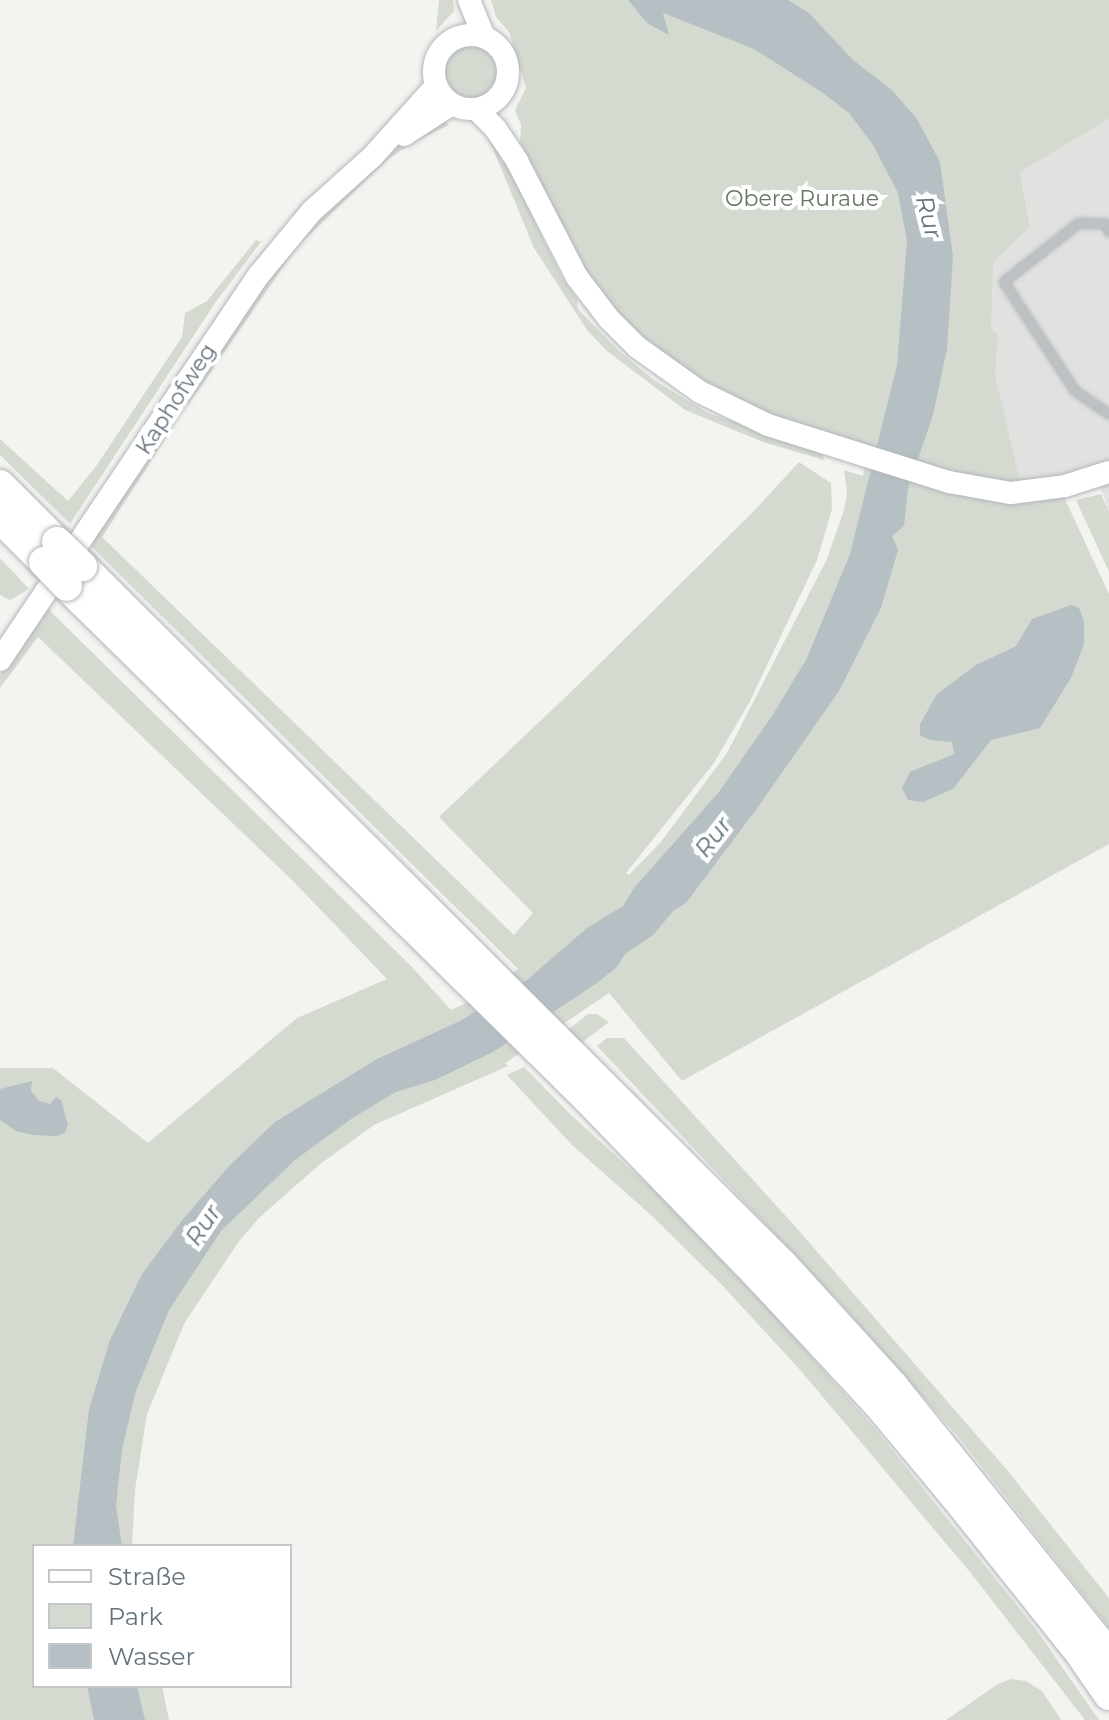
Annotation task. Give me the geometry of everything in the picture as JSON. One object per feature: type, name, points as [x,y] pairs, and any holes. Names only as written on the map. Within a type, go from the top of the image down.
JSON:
[{"type":"highway","points":[[0,485],[50,552],[595,1090],[783,1265],[893,1386],[1109,1655]]},
{"type":"highway","points":[[0,518],[50,552]]},
{"type":"highway","points":[[595,1090],[878,1404],[1070,1641],[1109,1695]]},
{"type":"main road","points":[[458,0],[461,15],[457,37],[436,57],[433,72],[436,86],[452,104],[476,109],[495,128],[517,161],[577,277],[609,319],[637,347],[688,384],[739,413],[851,453],[949,482],[1011,493],[1065,486],[1109,472]]},
{"type":"main road","points":[[469,0],[484,37],[502,51],[507,62],[506,85],[500,96],[476,109]]},
{"type":"main road","points":[[457,37],[484,37]]},
{"type":"main road","name":"Kaphofweg","points":[[0,660],[259,275],[312,211],[373,156],[436,86]]},
{"type":"main road","points":[[500,96],[517,161]]},
{"type":"main road","name":"Kaphofweg","points":[[373,156],[452,104]]},
{"type":"lane","points":[[1109,232],[1106,224],[1079,223],[1004,282],[1075,391],[1109,414]]},
{"type":"shaded area","points":[[1109,119],[1109,511],[1094,469],[1033,484],[982,476],[975,266],[1030,227],[1020,172]]},
{"type":"green space","points":[[439,0],[453,0],[454,11],[436,31]]},
{"type":"green space","name":"Obere Ruraue","points":[[491,0],[1109,0],[1109,119],[1020,172],[1030,227],[993,262],[991,328],[998,335],[995,375],[1020,482],[1063,495],[1109,594],[1109,844],[682,1081],[609,993],[505,1063],[508,1066],[374,1125],[319,1165],[260,1217],[239,1241],[185,1322],[147,1414],[135,1490],[132,1544],[32,1544],[32,1688],[162,1688],[169,1720],[0,1720],[0,1068],[53,1068],[148,1143],[297,1018],[387,979],[292,880],[38,637],[0,688],[0,675],[47,608],[412,967],[451,1010],[481,996],[518,969],[88,543],[165,425],[173,427],[102,537],[514,935],[533,913],[439,817],[576,687],[755,510],[799,462],[831,483],[832,509],[817,560],[750,701],[714,763],[626,873],[629,875],[660,843],[727,753],[827,559],[844,510],[847,493],[844,470],[863,476],[867,444],[816,435],[711,391],[646,344],[590,282],[537,185],[520,141],[521,125],[515,110],[526,88],[509,32],[496,17]]},
{"type":"green space","points":[[471,42],[491,50],[499,70],[491,90],[471,98],[451,90],[443,70],[451,50]]},
{"type":"green space","points":[[443,119],[449,125],[410,144],[386,161],[296,248],[188,405],[185,396],[305,228],[382,155]]},
{"type":"green space","points":[[486,132],[494,137],[562,278],[577,299],[578,309],[618,350],[654,380],[708,413],[822,452],[824,460],[763,442],[685,410],[607,351],[587,330],[534,248]]},
{"type":"green space","points":[[256,240],[261,242],[215,303],[70,524],[0,455],[0,439],[68,501],[97,465],[182,337],[185,313],[207,301]]},
{"type":"green space","points":[[1101,494],[1109,511],[1109,572],[1076,500]]},
{"type":"green space","points":[[0,558],[29,589],[10,600],[0,595]]},
{"type":"green space","points":[[588,1014],[597,1014],[609,1022],[581,1043],[568,1030]]},
{"type":"green space","points":[[607,1038],[624,1038],[793,1224],[1007,1470],[1109,1598],[1109,1628],[956,1434],[837,1300],[597,1046]]},
{"type":"green space","points":[[524,1067],[571,1115],[658,1194],[774,1315],[873,1426],[1035,1628],[1099,1720],[1085,1720],[970,1572],[801,1371],[722,1285],[651,1215],[572,1145],[507,1075]]},
{"type":"green space","points":[[1011,1679],[1026,1681],[1042,1691],[1061,1720],[946,1720],[998,1684]]},
{"type":"water","name":"Rur","points":[[628,0],[788,0],[808,12],[853,60],[892,90],[917,119],[940,162],[953,257],[947,349],[933,415],[908,488],[904,526],[892,536],[898,550],[881,608],[839,691],[686,903],[674,910],[653,935],[625,954],[617,967],[597,983],[493,1052],[435,1080],[396,1092],[354,1117],[295,1160],[221,1231],[169,1310],[136,1391],[122,1449],[116,1506],[122,1544],[73,1544],[89,1409],[110,1340],[142,1274],[183,1219],[230,1165],[275,1122],[377,1059],[460,1021],[528,979],[587,928],[623,906],[634,888],[718,793],[772,716],[806,660],[850,554],[897,365],[907,241],[898,193],[873,145],[849,113],[823,93],[754,49],[663,13],[669,35],[647,23]]},
{"type":"water","points":[[1071,605],[1079,608],[1084,621],[1084,644],[1071,678],[1040,728],[991,740],[953,789],[923,802],[908,800],[902,788],[910,772],[954,754],[952,742],[929,740],[920,735],[920,724],[937,694],[976,665],[1016,646],[1032,619]]},
{"type":"water","points":[[32,1081],[31,1091],[39,1101],[50,1104],[56,1097],[61,1100],[68,1125],[65,1133],[56,1136],[34,1135],[16,1131],[0,1120],[0,1089]]},
{"type":"water","points":[[87,1688],[137,1688],[145,1720],[94,1720]]}]
